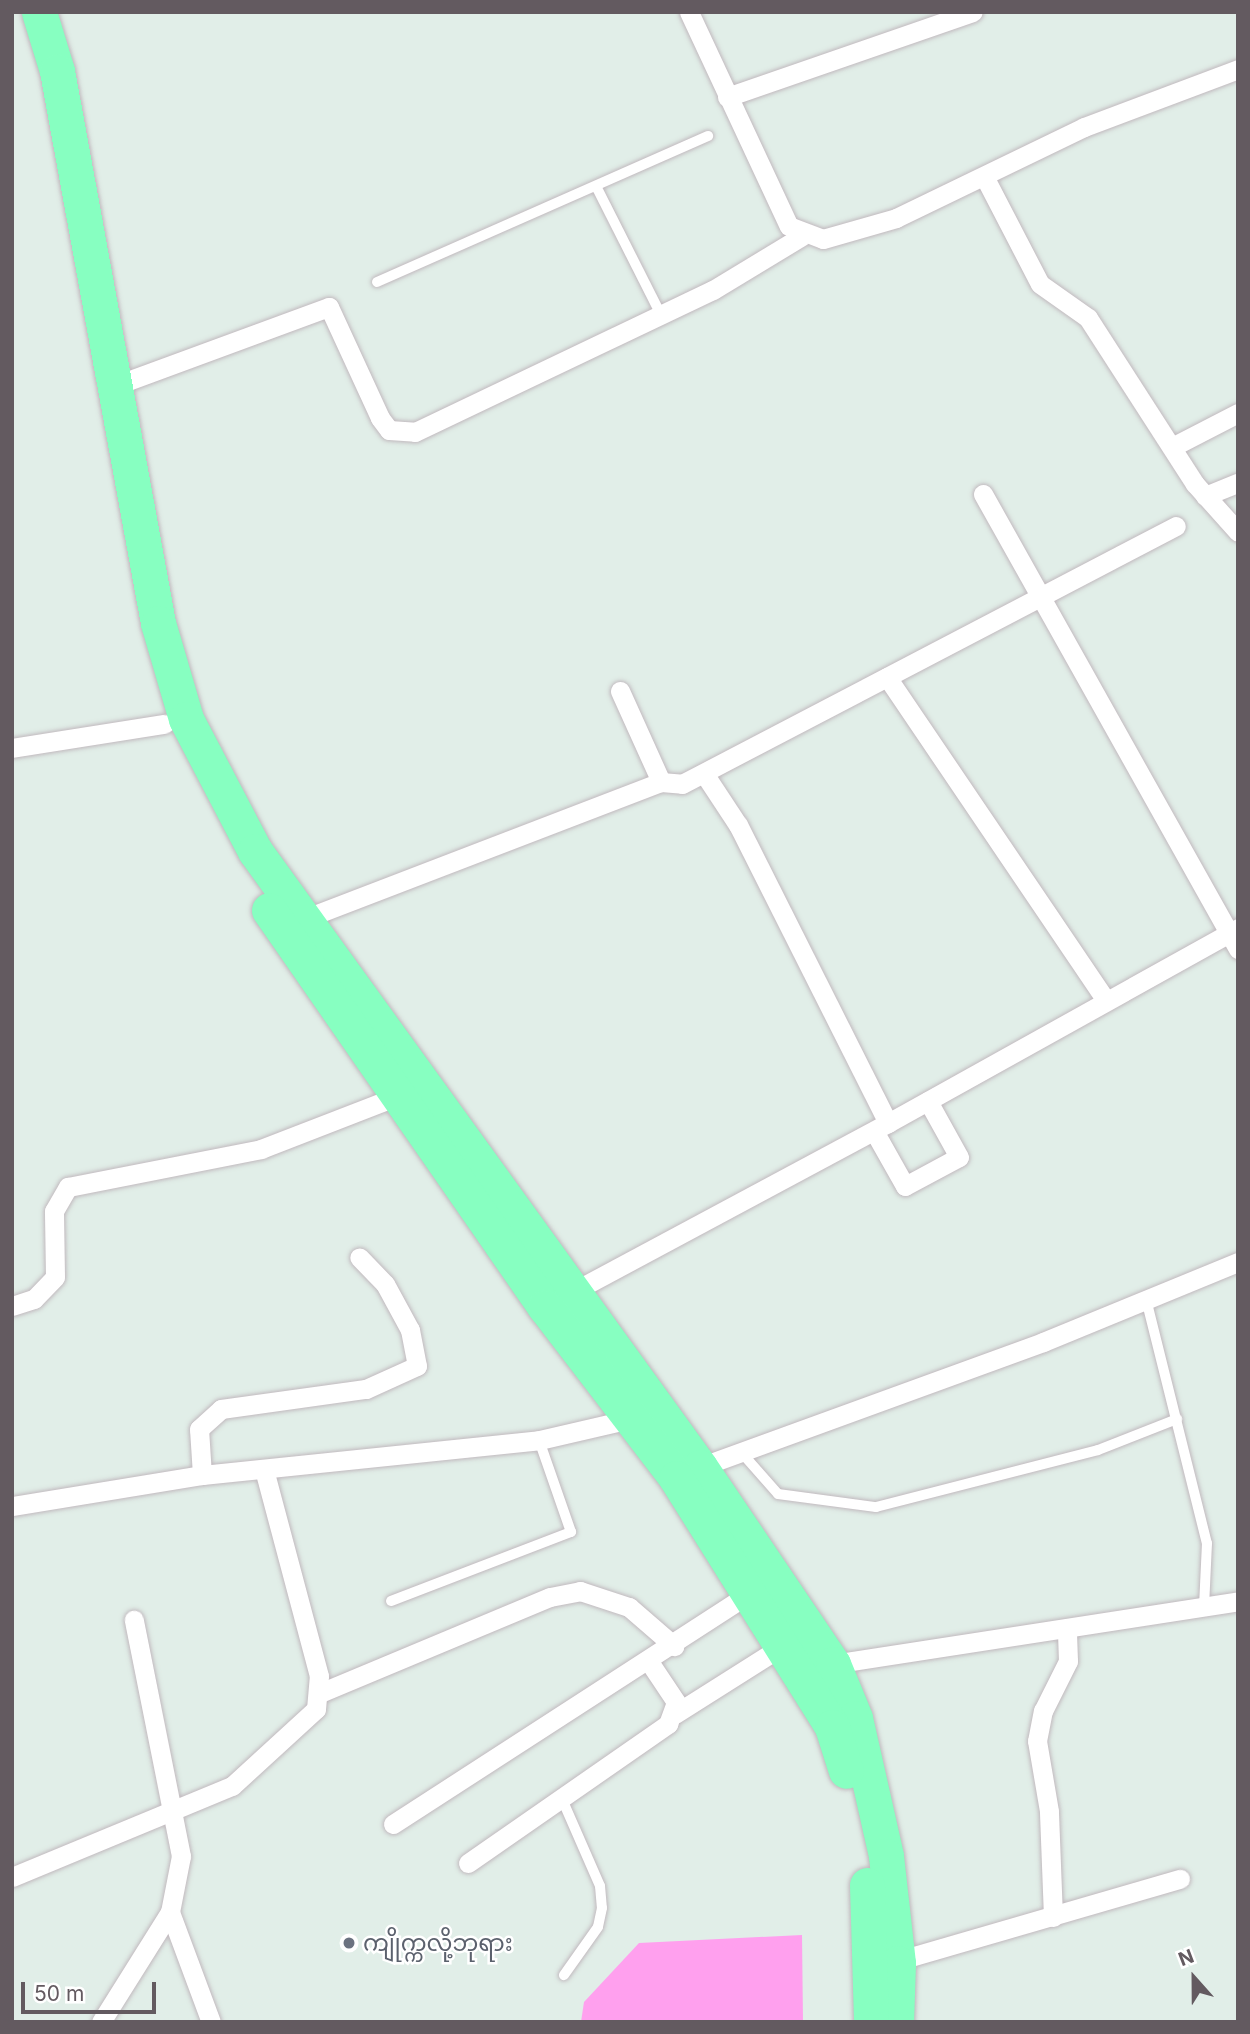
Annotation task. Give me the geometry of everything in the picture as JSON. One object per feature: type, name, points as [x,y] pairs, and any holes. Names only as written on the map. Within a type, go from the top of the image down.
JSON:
[{"type":"highway","points":[[18,12],[52,141],[137,628],[164,724],[204,811],[395,1097],[630,1419],[752,1592],[832,1727],[848,1777],[896,2022]]},
{"type":"highway","points":[[39,12],[57,71],[158,623],[186,719],[225,803],[304,919],[569,1294],[700,1467],[833,1664],[869,1769],[885,1964],[871,2022]]},
{"type":"street","points":[[689,12],[773,197],[802,236]]},
{"type":"street","points":[[727,97],[973,12]]},
{"type":"street","points":[[114,386],[330,307],[380,418],[389,430],[415,432],[713,290],[802,236],[822,239],[865,229],[985,178],[1084,127],[1238,69]]},
{"type":"street","points":[[985,178],[1040,284],[1088,318],[1205,496],[1238,532]]},
{"type":"street","points":[[1174,446],[1238,413]]},
{"type":"street","points":[[1205,496],[1238,483]]},
{"type":"street","points":[[569,1294],[881,1127],[1092,1010],[1104,997],[1235,936],[983,494]]},
{"type":"street","points":[[304,919],[662,782],[682,784],[705,775],[1040,594],[1176,526]]},
{"type":"street","points":[[887,677],[1104,997]]},
{"type":"street","points":[[620,691],[662,782]]},
{"type":"street","points":[[12,748],[164,724]]},
{"type":"street","points":[[705,775],[738,825],[881,1127],[905,1186],[959,1157],[928,1101]]},
{"type":"street","points":[[12,1306],[34,1299],[55,1277],[54,1211],[68,1187],[261,1149],[395,1097]]},
{"type":"street","points":[[202,1475],[199,1429],[213,1412],[366,1389],[417,1366],[418,1347],[404,1318],[359,1257]]},
{"type":"street","points":[[700,1467],[1238,1262]]},
{"type":"street","points":[[12,1507],[202,1475],[539,1440],[630,1419]]},
{"type":"street","points":[[12,1877],[232,1786],[258,1768],[306,1722],[320,1693],[264,1470]]},
{"type":"street","points":[[320,1693],[550,1597],[579,1591],[629,1607],[674,1646]]},
{"type":"street","points":[[393,1824],[650,1663],[752,1592]]},
{"type":"street","points":[[833,1664],[1067,1632],[1238,1601]]},
{"type":"street","points":[[101,2022],[170,1912],[181,1856],[134,1620]]},
{"type":"street","points":[[1053,1917],[1049,1811],[1037,1741],[1043,1711],[1068,1661],[1067,1632]]},
{"type":"street","points":[[468,1863],[562,1799],[675,1714],[784,1645]]},
{"type":"street","points":[[650,1663],[676,1702],[675,1714]]},
{"type":"street","points":[[885,1964],[1181,1879]]},
{"type":"street","points":[[170,1912],[212,2022]]},
{"type":"lane","points":[[377,282],[598,190],[708,136]]},
{"type":"lane","points":[[598,190],[660,313]]},
{"type":"lane","points":[[1146,1299],[1206,1543],[1204,1607]]},
{"type":"lane","points":[[741,1452],[778,1494],[876,1507],[1098,1450],[1177,1419]]},
{"type":"lane","points":[[391,1601],[571,1532],[539,1440]]},
{"type":"lane","points":[[562,1799],[600,1886],[602,1908],[598,1927],[564,1975]]},
{"type":"shaded area","points":[[802,1935],[803,2022],[581,2022],[584,2002],[639,1943]]},
{"type":"place","name":"ကျိုက္ကလို့ဘုရား","points":[[349,1943]]}]
